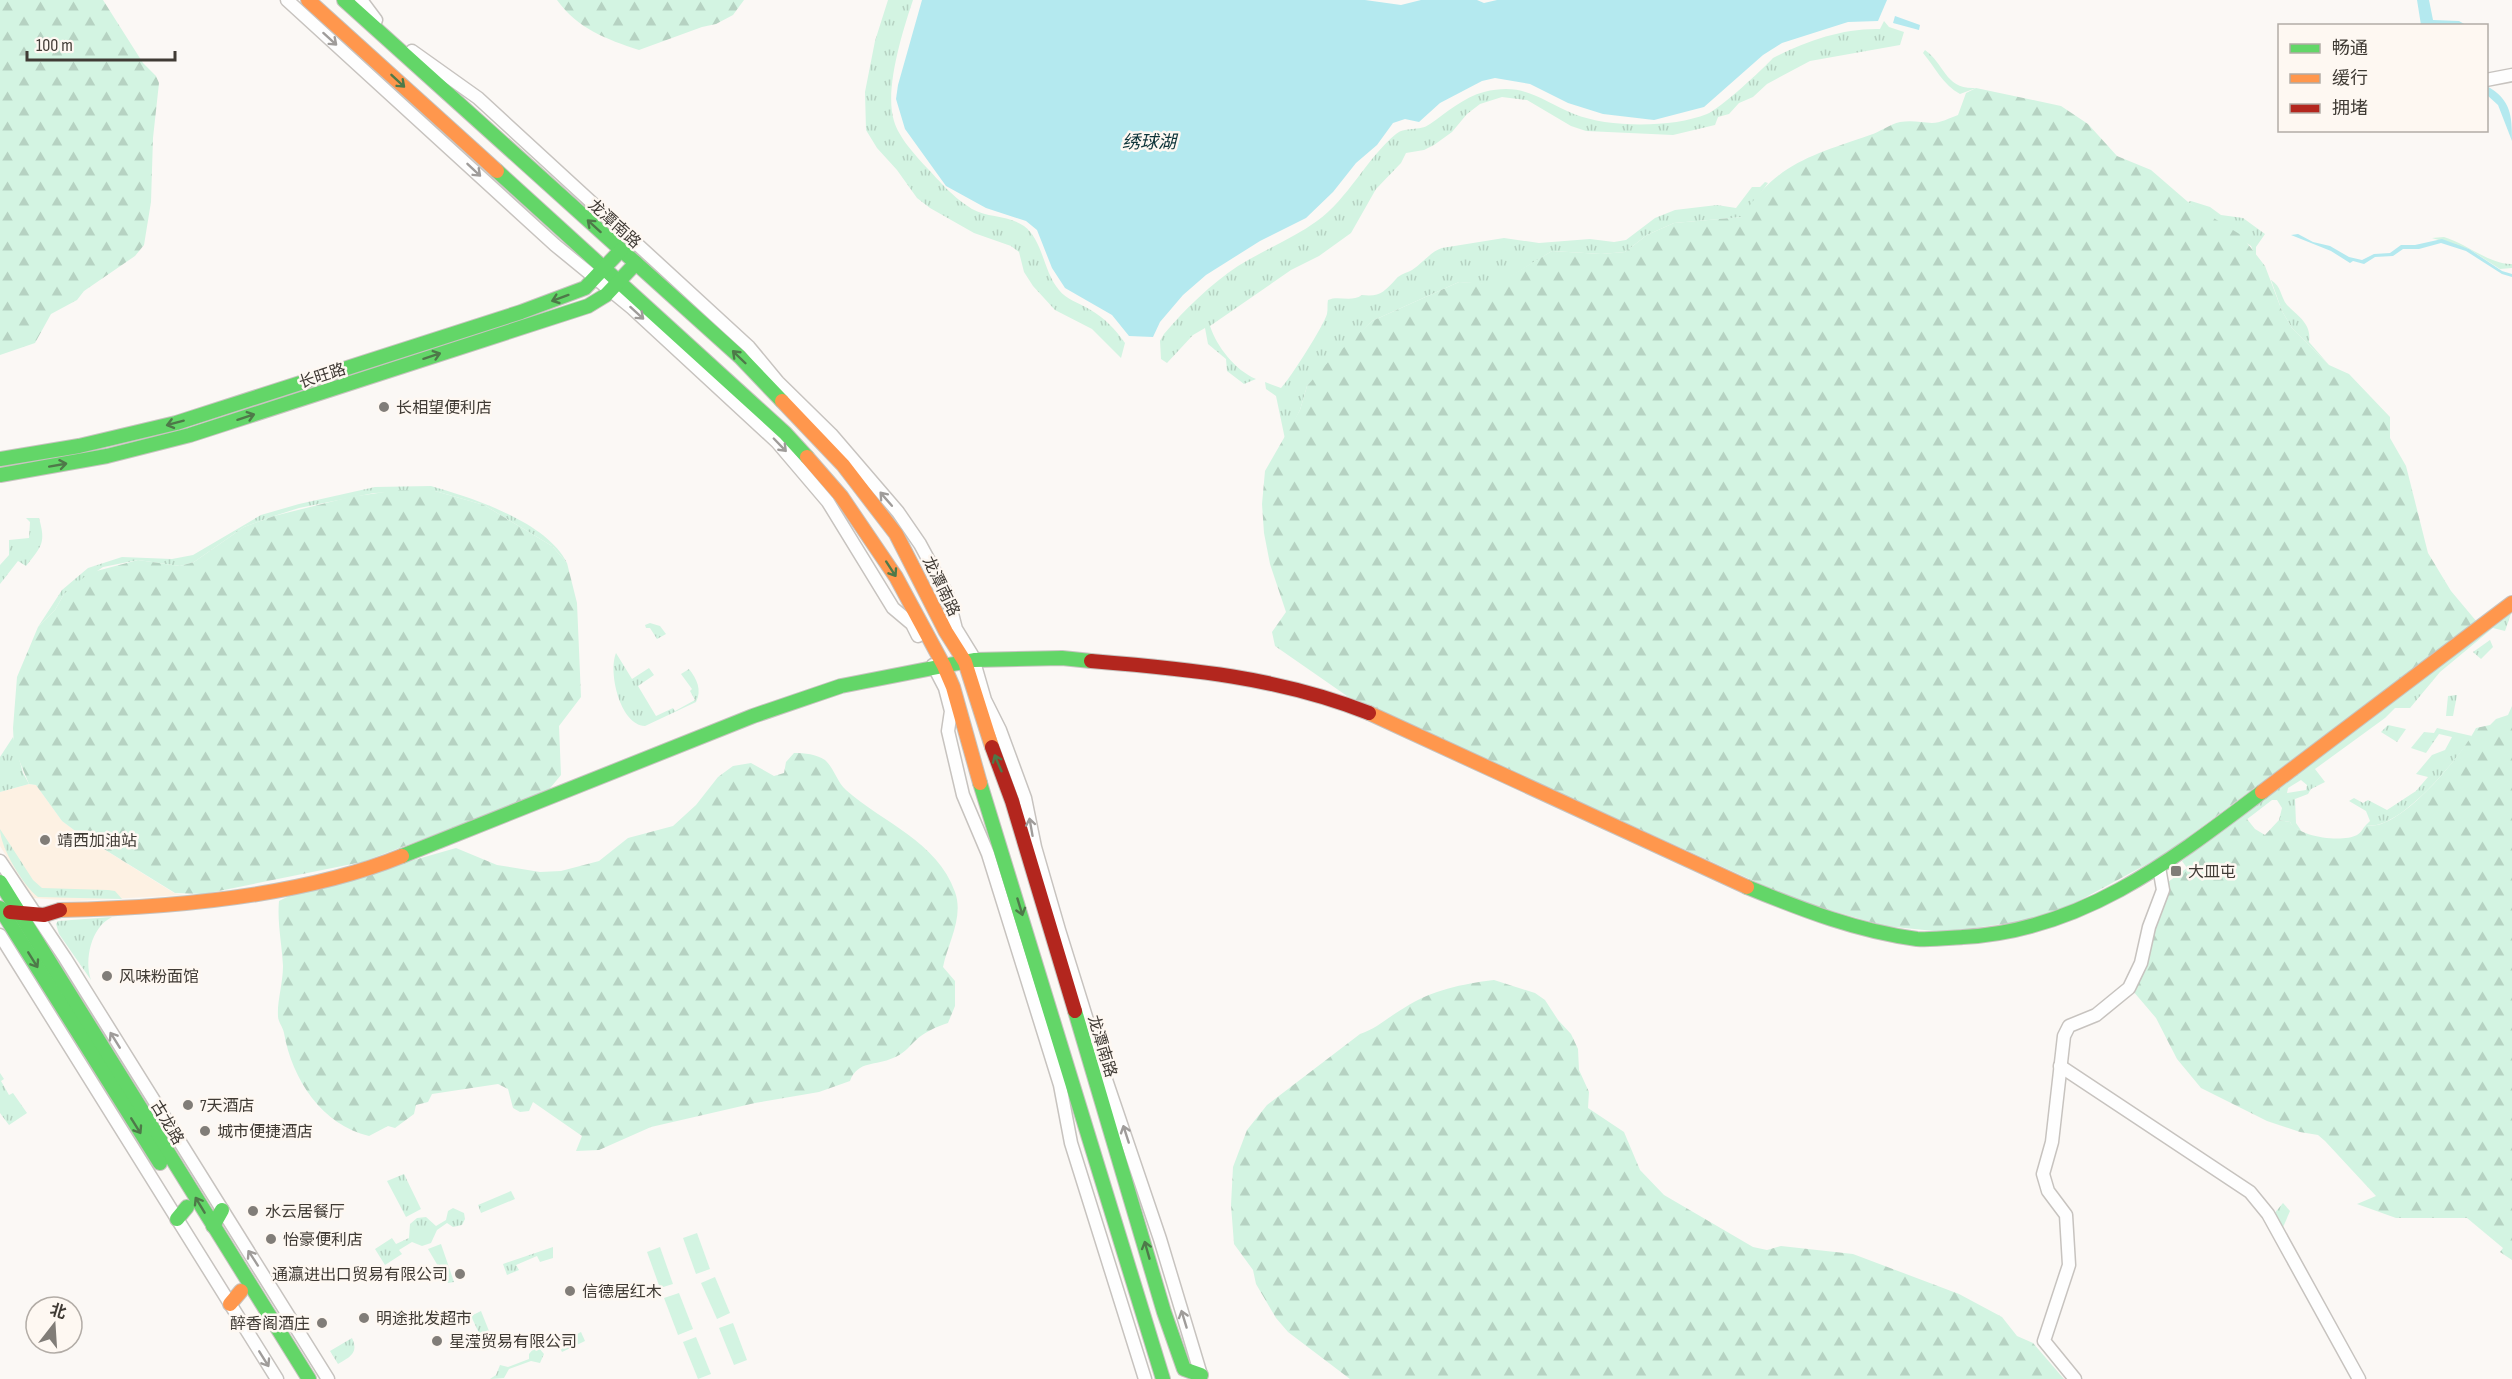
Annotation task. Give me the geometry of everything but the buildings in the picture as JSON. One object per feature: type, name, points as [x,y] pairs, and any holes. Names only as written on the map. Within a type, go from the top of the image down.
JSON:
[{"type":"main road","name":"龙潭南路","points":[[344,0],[367,13],[466,109],[740,357],[822,441],[870,500],[906,550],[946,632],[969,661],[990,743],[1012,801],[1164,1312],[1184,1369],[1201,1376]]},
{"type":"main road","points":[[315,2],[449,126],[615,286],[761,409],[815,464],[867,532],[902,588],[931,646],[970,749],[1163,1379]]},
{"type":"main road","points":[[449,126],[466,109]]},
{"type":"main road","name":"长旺路","points":[[0,459],[100,441],[223,409],[557,299],[585,288],[621,250]]},
{"type":"main road","name":"长旺路","points":[[0,475],[97,458],[190,435],[588,306],[615,286],[636,263]]},
{"type":"main road","points":[[906,550],[909,527]]},
{"type":"main road","points":[[902,588],[921,579]]},
{"type":"main road","points":[[12,908],[54,913],[60,910],[114,909],[276,891],[357,871],[413,852],[775,708],[841,686],[969,661],[1062,658],[1179,667],[1272,683],[1353,707],[1777,900],[1838,923],[1919,939],[1989,936],[2022,930],[2088,906],[2159,867],[2242,809],[2512,603]]},
{"type":"main road","points":[[970,749],[990,743]]},
{"type":"main road","name":"古龙路","points":[[0,882],[12,908],[118,1084],[187,1207],[297,1379]]},
{"type":"main road","points":[[101,1098],[118,1084],[132,1066]]},
{"type":"main road","points":[[1060,1085],[1071,1073]]},
{"type":"main road","name":"古龙路","points":[[118,1084],[213,1226],[309,1379]]},
{"type":"main road","points":[[177,1220],[187,1207]]},
{"type":"main road","points":[[213,1226],[222,1210]]},
{"type":"main road","points":[[230,1304],[241,1292]]},
{"type":"street","points":[[287,0],[555,245],[601,273]]},
{"type":"street","points":[[367,13],[426,62],[478,98],[749,347],[773,377],[831,434],[909,527],[947,594],[956,629],[1000,730],[1025,798],[1035,846],[1059,930],[1102,1068],[1160,1239],[1201,1376]]},
{"type":"street","points":[[2488,80],[2512,75]]},
{"type":"street","points":[[615,286],[797,463],[828,502],[893,608],[912,624],[939,667],[951,711],[948,731],[963,795],[988,854],[1060,1085],[1071,1143],[1145,1379]]},
{"type":"street","points":[[0,861],[12,908],[132,1066],[328,1379]]},
{"type":"street","points":[[2074,1379],[2044,1341],[2069,1265],[2066,1215],[2048,1191],[2043,1174],[2052,1142],[2064,1036],[2069,1026],[2106,1009],[2124,994],[2133,981],[2163,890],[2159,867]]},
{"type":"street","points":[[0,935],[277,1379]]},
{"type":"street","points":[[2060,1066],[2223,1173],[2257,1199],[2268,1214],[2359,1379]]},
{"type":"shaded area","name":"靖西加油站","points":[[29,784],[36,785],[62,821],[78,833],[174,893],[183,895],[75,901],[33,898],[0,846],[0,792]]},
{"type":"green space","points":[[0,0],[103,0],[143,63],[156,76],[159,83],[153,138],[151,202],[144,245],[135,256],[84,291],[77,300],[51,314],[35,343],[0,355]]},
{"type":"green space","points":[[557,0],[744,0],[733,15],[716,24],[639,50],[615,42],[583,26]]},
{"type":"green space","points":[[888,0],[913,0],[896,60],[891,93],[894,121],[904,140],[944,186],[965,204],[978,212],[1018,222],[1030,232],[1059,290],[1100,316],[1125,343],[1121,358],[1092,329],[1055,310],[1033,286],[1024,272],[1019,252],[1011,246],[974,233],[930,208],[917,198],[897,170],[877,148],[866,130],[865,92],[875,41]]},
{"type":"green space","points":[[1884,21],[1889,27],[1904,32],[1900,45],[1810,61],[1767,84],[1753,97],[1739,103],[1729,114],[1718,117],[1715,125],[1673,135],[1586,131],[1571,126],[1527,100],[1502,97],[1480,104],[1467,114],[1452,132],[1434,145],[1424,150],[1406,153],[1401,163],[1376,189],[1351,233],[1319,256],[1291,270],[1210,326],[1217,342],[1234,364],[1256,379],[1244,384],[1227,371],[1226,359],[1208,344],[1205,328],[1193,335],[1167,363],[1161,359],[1160,341],[1164,334],[1208,289],[1238,266],[1298,233],[1328,212],[1375,155],[1396,134],[1404,130],[1426,126],[1469,98],[1484,92],[1510,89],[1531,94],[1588,119],[1605,122],[1659,124],[1693,119],[1722,105],[1773,58],[1812,41],[1839,33],[1880,29]]},
{"type":"green space","points":[[1925,50],[1952,81],[1966,88],[1976,88],[1960,94],[1954,90],[1944,81],[1923,53]]},
{"type":"green space","points":[[1976,88],[2061,106],[2088,124],[2117,156],[2151,170],[2188,202],[2241,235],[2265,266],[2282,311],[2292,328],[2329,365],[2349,374],[2390,417],[2390,438],[2406,466],[2428,553],[2451,591],[2477,622],[2164,855],[2047,918],[1944,932],[1885,926],[1798,901],[1347,696],[1275,646],[1272,632],[1286,612],[1270,564],[1264,533],[1262,504],[1265,471],[1300,410],[1307,386],[1329,361],[1372,321],[1459,282],[1497,284],[1552,251],[1601,254],[1625,252],[1647,235],[1674,223],[1742,217],[1768,184],[1797,163],[1813,155],[1874,134],[1896,123],[1908,121],[1935,123],[1958,115],[1966,93]]},
{"type":"green space","points":[[1765,182],[1768,183],[1743,217],[1674,223],[1647,235],[1625,252],[1601,254],[1552,251],[1497,285],[1459,282],[1372,321],[1307,386],[1300,410],[1285,439],[1276,396],[1266,389],[1265,382],[1281,388],[1285,383],[1325,320],[1328,300],[1381,293],[1399,276],[1412,270],[1442,248],[1504,238],[1539,243],[1590,239],[1614,242],[1626,240],[1655,218],[1675,210],[1717,205],[1736,208],[1752,187],[1760,187]]},
{"type":"green space","points":[[2188,202],[2210,207],[2221,215],[2243,218],[2265,234],[2256,247],[2256,258],[2251,246]]},
{"type":"green space","points":[[2444,237],[2453,240],[2487,258],[2512,264],[2512,268],[2500,269],[2469,249],[2432,238]]},
{"type":"green space","points":[[2271,280],[2277,286],[2287,305],[2306,325],[2309,342],[2329,365],[2292,328],[2282,311]]},
{"type":"green space","points":[[431,486],[487,505],[526,524],[557,548],[567,563],[552,546],[484,505],[435,491],[374,493],[299,508],[244,527],[194,562],[180,566],[138,560],[103,567],[64,594],[55,610],[38,627],[62,590],[88,568],[122,557],[172,559],[193,555],[261,515],[299,504],[375,487]]},
{"type":"green space","points":[[399,490],[435,491],[484,505],[552,546],[567,563],[577,603],[581,697],[559,726],[561,775],[546,793],[362,862],[204,894],[175,893],[78,833],[62,821],[36,785],[29,784],[14,748],[13,728],[17,677],[38,627],[55,610],[64,594],[89,573],[138,560],[180,566],[194,562],[244,527],[274,516],[350,497]]},
{"type":"green space","points":[[26,518],[39,518],[42,533],[41,544],[26,566],[18,561],[0,584],[0,565],[9,555],[9,540],[29,538],[30,522]]},
{"type":"green space","points":[[2512,611],[2505,631],[2493,628],[2440,672],[2410,708],[2395,708],[2385,718],[2315,769],[2325,782],[2311,789],[2308,794],[2295,799],[2296,823],[2302,832],[2293,827],[2290,822],[2279,820],[2282,808],[2277,800],[2272,800],[2246,820],[2243,814]],"holes":[[[2301,780],[2307,785],[2306,790],[2287,793],[2288,788]]]},
{"type":"green space","points":[[650,623],[660,626],[666,634],[657,639],[650,628],[646,628],[645,625]]},
{"type":"green space","points":[[2490,640],[2493,647],[2481,659],[2473,652]]},
{"type":"green space","points":[[616,653],[632,679],[649,668],[654,675],[638,686],[656,716],[673,708],[675,711],[695,700],[690,691],[692,689],[681,674],[689,669],[698,685],[699,693],[696,702],[645,726],[636,723],[629,717],[618,696],[614,672]]},
{"type":"green space","points":[[2457,695],[2453,716],[2446,716],[2448,696]]},
{"type":"green space","points":[[2512,706],[2512,1260],[2500,1252],[2503,1248],[2467,1218],[2396,1218],[2357,1204],[2376,1196],[2325,1141],[2318,1135],[2300,1132],[2267,1121],[2201,1088],[2177,1059],[2156,1018],[2133,991],[2168,882],[2187,868],[2182,861],[2243,814],[2255,829],[2265,835],[2279,820],[2290,822],[2302,831],[2321,837],[2341,838],[2357,835],[2366,825],[2379,824],[2395,817],[2411,805],[2444,772],[2476,728],[2490,725],[2496,719],[2508,715]]},
{"type":"green space","points":[[2388,725],[2406,729],[2397,742],[2381,732]]},
{"type":"green space","points":[[2437,728],[2472,736],[2440,777],[2409,807],[2394,818],[2379,824],[2366,825],[2370,821],[2366,811],[2349,801],[2354,798],[2363,803],[2368,800],[2387,810],[2416,791],[2428,777],[2416,774],[2432,755],[2445,750],[2452,737],[2439,734],[2426,753],[2411,748],[2424,732],[2434,733]]},
{"type":"green space","points":[[13,737],[23,773],[29,784],[0,792],[0,757]]},
{"type":"green space","points":[[794,753],[810,754],[825,760],[846,790],[908,834],[936,859],[947,874],[955,892],[958,911],[943,967],[955,981],[955,1006],[948,1023],[922,1035],[897,1056],[863,1067],[853,1074],[850,1081],[819,1092],[755,1103],[651,1127],[599,1150],[576,1151],[582,1136],[533,1102],[529,1111],[520,1112],[513,1108],[508,1089],[498,1084],[432,1094],[428,1102],[416,1105],[414,1114],[395,1128],[388,1126],[369,1136],[337,1122],[312,1098],[294,1067],[278,1018],[283,966],[279,901],[289,896],[456,848],[497,865],[540,872],[561,871],[599,861],[628,838],[673,826],[696,805],[718,777],[733,766],[751,763],[774,776],[784,773],[786,762]]},
{"type":"green space","points":[[0,829],[33,880],[42,888],[108,890],[115,891],[122,899],[38,897],[26,885],[14,866],[4,846]]},
{"type":"green space","points":[[112,917],[99,928],[91,945],[88,963],[91,980],[59,934],[56,924],[58,921]]},
{"type":"green space","points":[[1494,980],[1535,993],[1545,1000],[1558,1020],[1571,1034],[1578,1049],[1579,1070],[1589,1092],[1588,1108],[1624,1132],[1640,1170],[1664,1195],[1753,1247],[1767,1250],[1781,1246],[1853,1254],[1959,1294],[2002,1317],[2017,1336],[2033,1343],[2064,1379],[1350,1379],[1288,1332],[1276,1318],[1256,1284],[1253,1270],[1234,1244],[1231,1205],[1233,1167],[1247,1130],[1267,1105],[1360,1034],[1436,992]]},
{"type":"green space","points":[[0,1073],[4,1079],[1,1081],[9,1095],[13,1093],[27,1113],[9,1125],[0,1113]]},
{"type":"green space","points":[[404,1174],[421,1209],[406,1217],[387,1181]]},
{"type":"green space","points":[[511,1191],[515,1199],[481,1213],[478,1205]]},
{"type":"green space","points":[[2283,1203],[2290,1211],[2281,1232],[2273,1215]]},
{"type":"green space","points":[[453,1208],[464,1213],[465,1219],[462,1225],[453,1227],[447,1223],[437,1230],[431,1243],[422,1246],[412,1242],[399,1250],[402,1254],[385,1265],[375,1249],[392,1238],[396,1244],[409,1238],[410,1224],[417,1218],[426,1217],[436,1226],[446,1220],[448,1211]]},
{"type":"green space","points":[[697,1233],[710,1269],[696,1274],[683,1238]]},
{"type":"green space","points":[[441,1244],[454,1282],[448,1283],[428,1249]]},
{"type":"green space","points":[[553,1247],[553,1258],[540,1262],[537,1256],[516,1265],[519,1270],[507,1275],[503,1264]]},
{"type":"green space","points":[[660,1247],[673,1284],[660,1288],[647,1252]]},
{"type":"green space","points":[[715,1277],[730,1313],[717,1319],[701,1283]]},
{"type":"green space","points":[[679,1293],[693,1329],[678,1335],[664,1298]]},
{"type":"green space","points":[[481,1311],[495,1346],[487,1350],[471,1316]]},
{"type":"green space","points":[[733,1323],[747,1360],[734,1365],[719,1328]]},
{"type":"green space","points":[[581,1332],[585,1341],[562,1352],[558,1344]]},
{"type":"green space","points":[[696,1337],[711,1374],[698,1379],[683,1342]]},
{"type":"green space","points":[[352,1338],[354,1351],[350,1357],[338,1364],[330,1351]]},
{"type":"green space","points":[[534,1348],[539,1348],[544,1354],[540,1363],[531,1361],[509,1369],[504,1378],[490,1379],[496,1375],[500,1365],[508,1367],[529,1359],[529,1354]]},
{"type":"water","name":"绣球湖","points":[[922,0],[1365,0],[1401,5],[1421,0],[1477,0],[1484,3],[1497,0],[1887,0],[1878,21],[1848,22],[1782,43],[1763,55],[1704,107],[1654,120],[1603,114],[1568,103],[1530,84],[1495,78],[1482,81],[1440,103],[1419,122],[1405,119],[1393,123],[1377,145],[1356,163],[1333,192],[1306,218],[1260,241],[1206,275],[1183,295],[1160,322],[1153,337],[1129,336],[1112,315],[1065,288],[1052,268],[1037,230],[1026,221],[986,208],[946,186],[905,129],[896,99]]},
{"type":"water","points":[[2417,0],[2429,0],[2433,20],[2459,21],[2464,24],[2421,24]]},
{"type":"water","points":[[1895,16],[1920,25],[1919,30],[1893,23]]},
{"type":"water","points":[[2488,87],[2501,97],[2508,109],[2512,141],[2498,105],[2488,96]]},
{"type":"water","points":[[2298,234],[2313,242],[2330,246],[2349,257],[2362,260],[2374,254],[2390,253],[2401,245],[2415,245],[2442,239],[2469,249],[2502,271],[2512,274],[2512,277],[2502,274],[2466,251],[2441,243],[2419,249],[2403,249],[2393,256],[2375,257],[2364,264],[2353,261],[2350,263],[2331,251],[2291,235]]},
{"type":"traffic: fast","points":[[344,0],[740,357],[782,401]]},
{"type":"traffic: fast","points":[[497,171],[785,433],[807,457]]},
{"type":"traffic: fast","points":[[0,459],[79,446],[176,423],[521,312],[585,288],[621,250]]},
{"type":"traffic: fast","points":[[0,475],[107,456],[190,435],[588,306],[606,295],[636,263]]},
{"type":"traffic: fast","points":[[402,856],[753,716],[841,686],[974,660],[1062,658],[1091,661]]},
{"type":"traffic: fast","points":[[980,783],[1163,1379]]},
{"type":"traffic: fast","points":[[1747,887],[1831,919],[1873,931],[1917,939],[2006,932],[2047,922],[2085,907],[2123,888],[2159,867],[2262,792]]},
{"type":"traffic: fast","points":[[0,882],[309,1379]]},
{"type":"traffic: fast","points":[[0,908],[160,1163]]},
{"type":"traffic: fast","points":[[1075,1011],[1164,1312],[1184,1369],[1201,1375]]},
{"type":"traffic: fast","points":[[177,1219],[187,1207]]},
{"type":"traffic: fast","points":[[213,1226],[222,1210]]},
{"type":"traffic: slow","points":[[308,0],[497,171]]},
{"type":"traffic: slow","points":[[782,401],[843,465],[896,534],[946,632],[965,662],[992,747]]},
{"type":"traffic: slow","points":[[807,457],[841,496],[896,577],[944,666],[953,687],[980,783]]},
{"type":"traffic: slow","points":[[2262,792],[2512,603]]},
{"type":"traffic: slow","points":[[1369,713],[1747,887]]},
{"type":"traffic: slow","points":[[60,910],[102,909],[234,898],[321,881],[402,856]]},
{"type":"traffic: slow","points":[[230,1304],[241,1291]]},
{"type":"traffic: jam","points":[[1091,661],[1198,671],[1267,683],[1301,691],[1369,713]]},
{"type":"traffic: jam","points":[[992,747],[1012,801],[1075,1011]]},
{"type":"traffic: jam","points":[[10,912],[44,915],[60,910]]},
{"type":"place","name":"长相望便利店","points":[[384,407]]},
{"type":"place","name":"靖西加油站","points":[[45,840]]},
{"type":"place","name":"大皿屯","points":[[2176,871]]},
{"type":"place","name":"风味粉面馆","points":[[107,976]]},
{"type":"place","name":"7天酒店","points":[[188,1105]]},
{"type":"place","name":"城市便捷酒店","points":[[205,1131]]},
{"type":"place","name":"水云居餐厅","points":[[253,1211]]},
{"type":"place","name":"怡豪便利店","points":[[271,1239]]},
{"type":"place","name":"通瀛进出口贸易有限公司","points":[[460,1274]]},
{"type":"place","name":"信德居红木","points":[[570,1291]]},
{"type":"place","name":"明途批发超市","points":[[364,1318]]},
{"type":"place","name":"醉香阁酒庄","points":[[322,1323]]},
{"type":"place","name":"星滢贸易有限公司","points":[[437,1341]]}]
